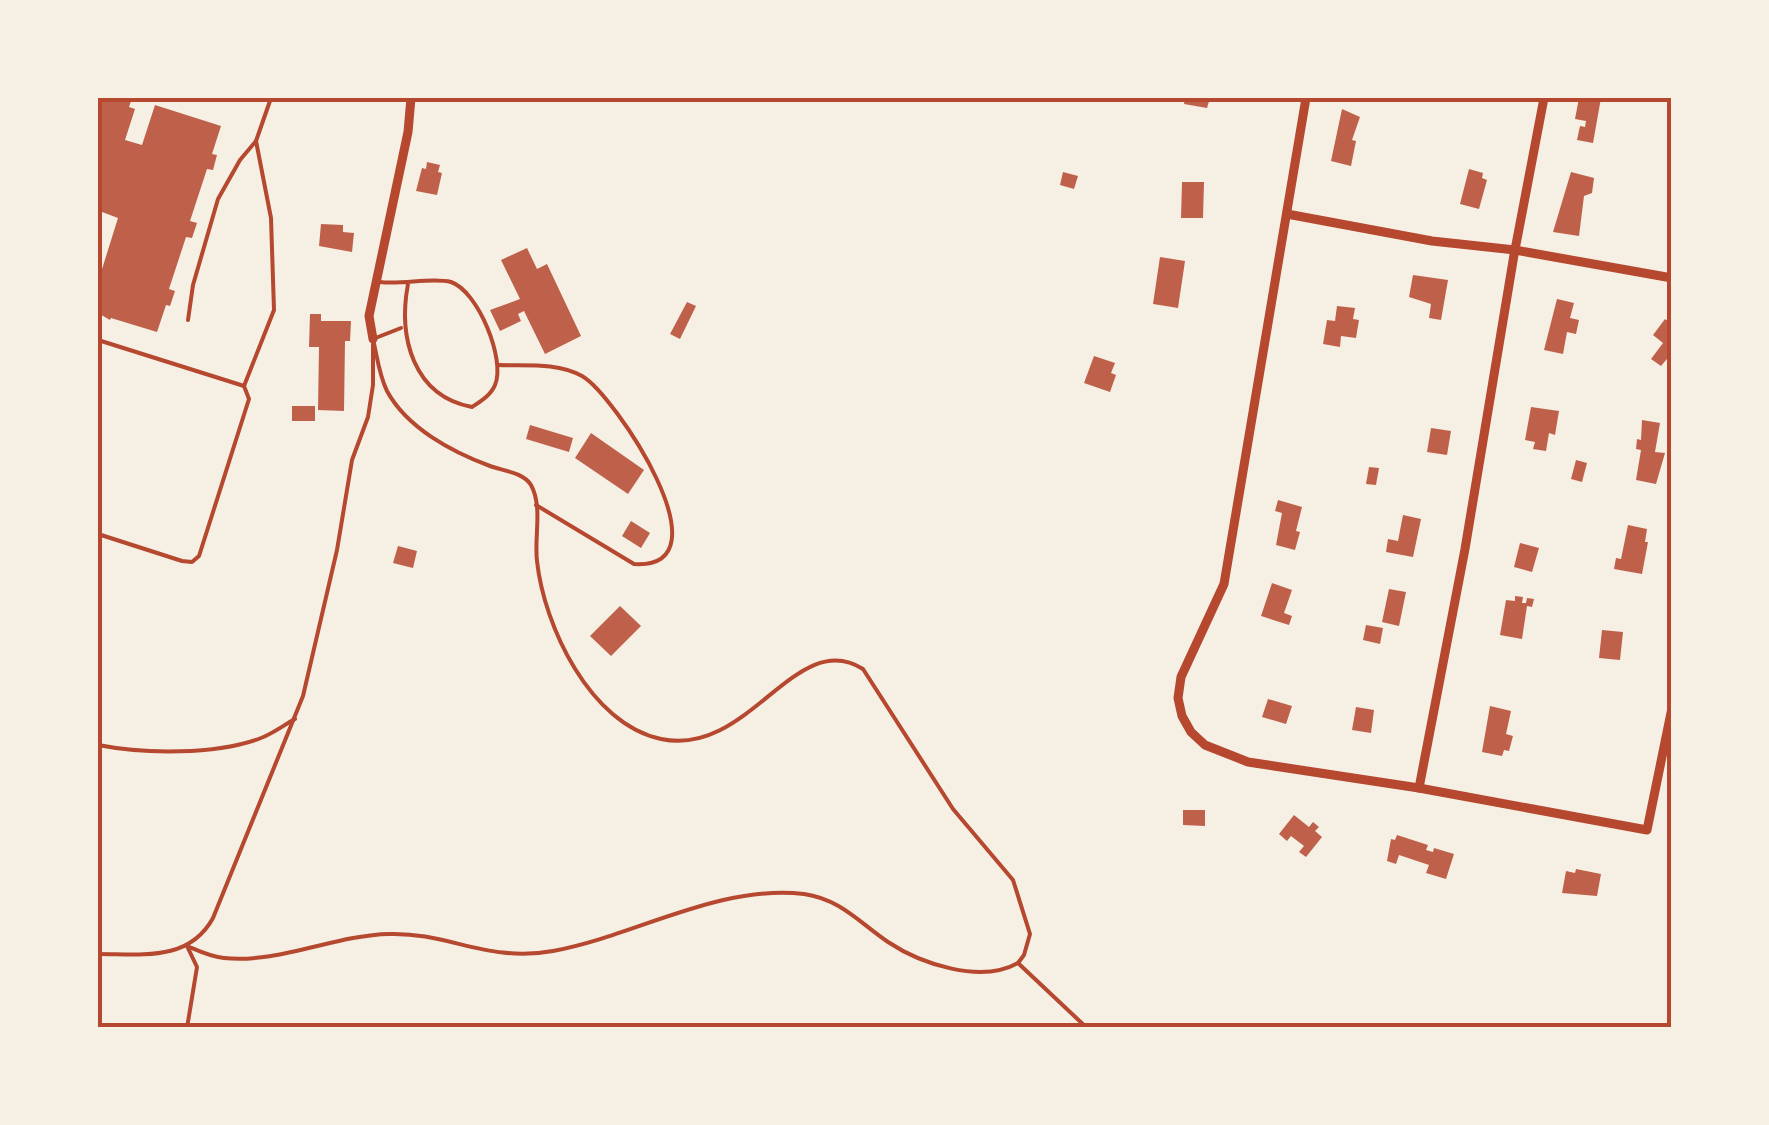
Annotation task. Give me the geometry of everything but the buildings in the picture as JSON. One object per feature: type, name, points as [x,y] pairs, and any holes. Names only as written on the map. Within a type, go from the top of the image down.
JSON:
[{"type":"street","points":[[373,339],[370,316],[375,281],[408,132],[410,98]]},
{"type":"street","points":[[1306,98],[1221,594],[1179,685],[1179,707],[1186,724],[1215,752],[1266,766],[1419,788],[1647,830],[1672,708]]},
{"type":"street","points":[[1419,788],[1544,98]]},
{"type":"street","points":[[1287,214],[1672,278]]},
{"type":"lane","points":[[188,320],[193,285],[218,199],[256,141],[271,98]]},
{"type":"lane","points":[[98,534],[182,561],[192,562],[199,556],[249,399],[244,386],[274,310],[271,218],[256,141]]},
{"type":"lane","points":[[375,281],[450,282],[464,290],[495,346],[498,366],[496,384],[472,406],[450,403],[423,376],[410,353],[403,327],[408,284]]},
{"type":"lane","points":[[373,339],[403,327]]},
{"type":"lane","points":[[188,946],[234,958],[297,952],[377,934],[401,934],[497,954],[538,953],[724,902],[785,893],[828,900],[846,908],[895,946],[948,967],[991,972],[1018,963],[1024,955],[1030,934],[1014,880],[953,809],[864,669],[844,658],[825,660],[784,683],[743,718],[708,736],[678,741],[638,730],[598,698],[565,651],[549,613],[538,571],[536,505],[531,486],[525,478],[457,452],[407,416],[386,389],[373,339]]},
{"type":"lane","points":[[98,954],[164,954],[188,946],[213,918],[295,719],[323,617],[352,460],[368,417],[373,339]]},
{"type":"lane","points":[[98,340],[244,386]]},
{"type":"lane","points":[[498,366],[568,370],[587,379],[618,417],[666,496],[672,517],[670,544],[662,556],[646,565],[634,564],[536,505]]},
{"type":"lane","points":[[98,746],[131,752],[171,752],[221,746],[260,738],[295,719]]},
{"type":"lane","points":[[186,1028],[197,967],[188,946]]},
{"type":"lane","points":[[1018,963],[1087,1028]]}]
